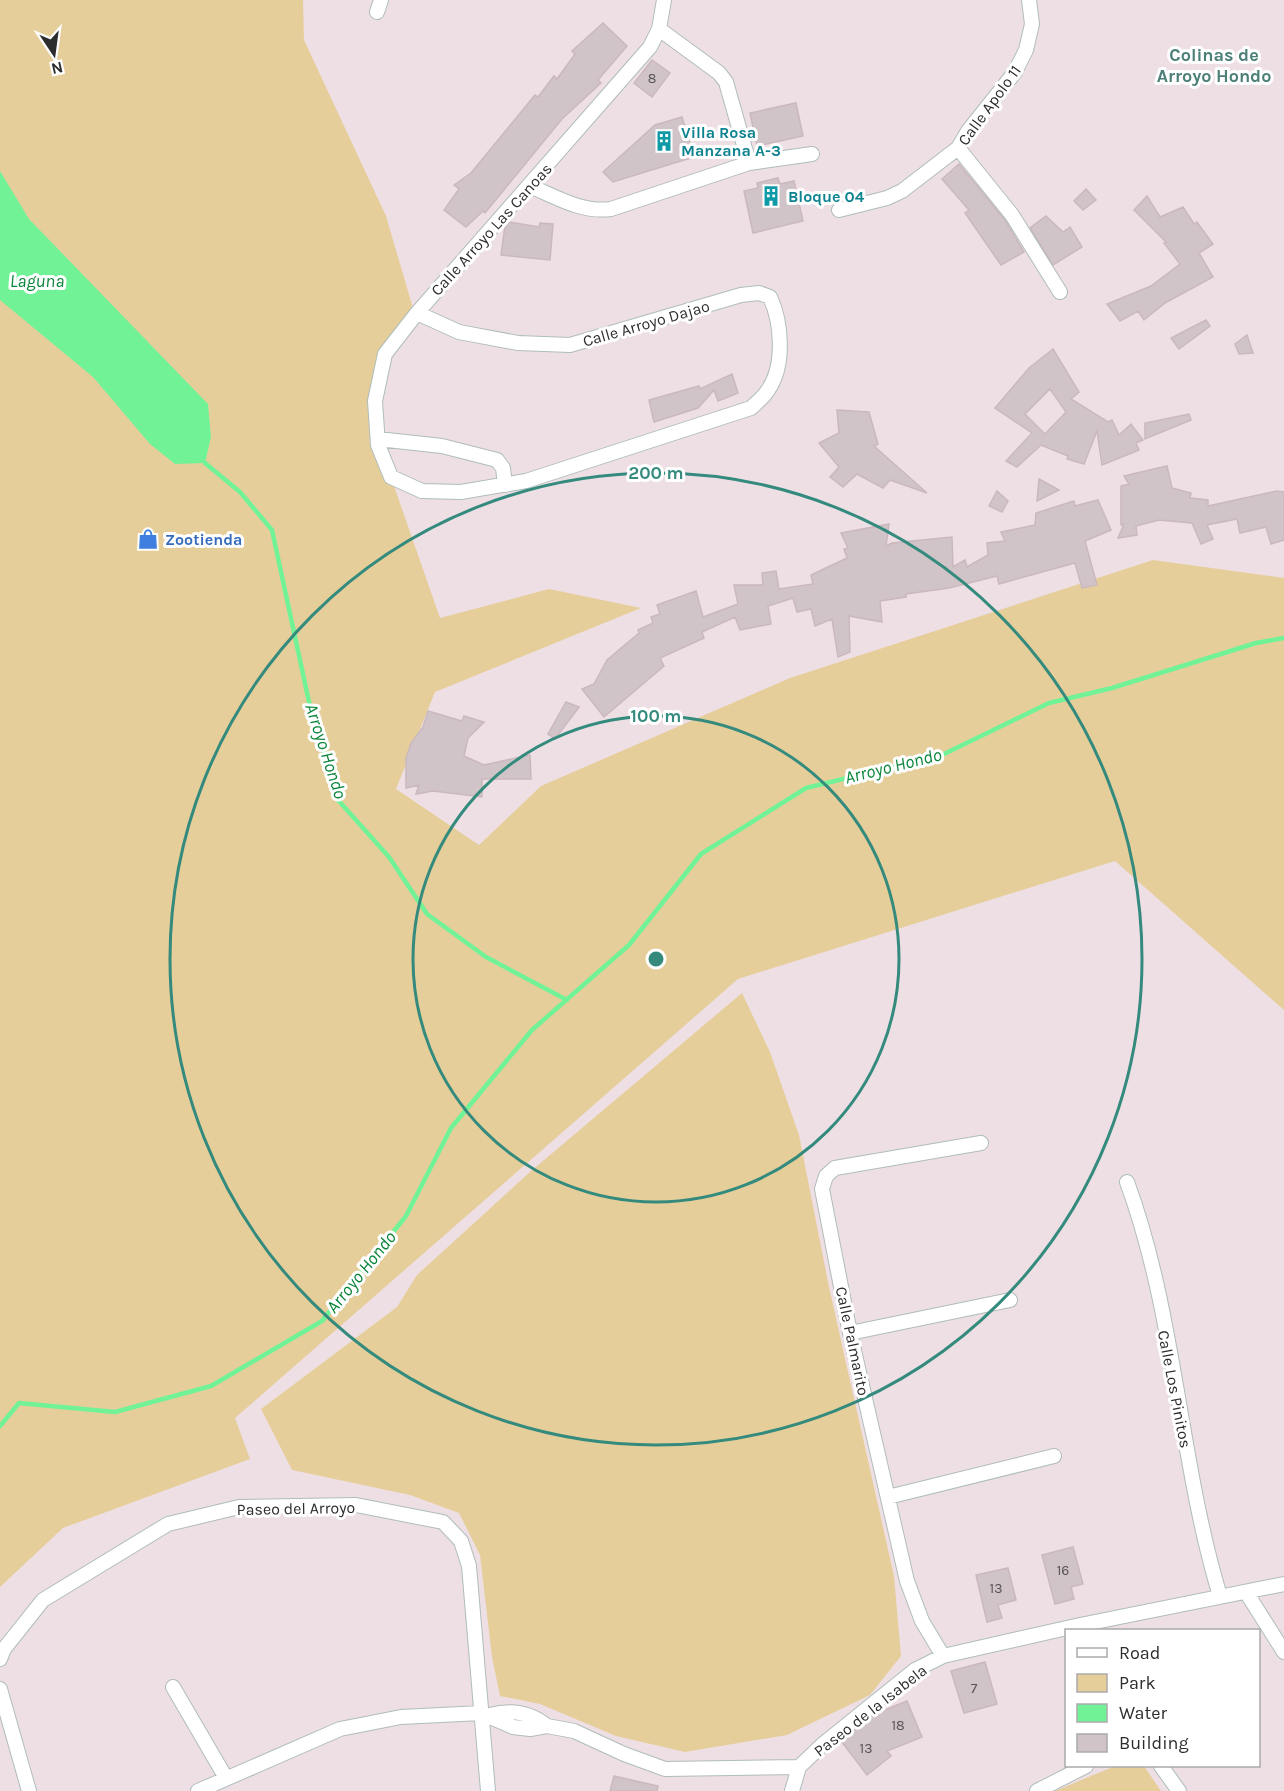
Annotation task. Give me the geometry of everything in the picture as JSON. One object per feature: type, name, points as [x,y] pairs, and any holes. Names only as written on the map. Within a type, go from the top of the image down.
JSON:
[{"type":"street","name":"Calle Arroyo Las Canoas","points":[[505,485],[461,492],[422,491],[392,477],[378,446],[375,401],[385,354],[417,312],[650,47],[659,29],[664,0]]},
{"type":"street","name":"Calle Apolo 11","points":[[839,210],[887,198],[902,191],[958,148],[968,131],[1015,72],[1026,50],[1032,24],[1029,0]]},
{"type":"street","points":[[659,29],[719,73],[726,82],[749,163]]},
{"type":"street","points":[[958,148],[1012,215],[1060,292]]},
{"type":"street","points":[[530,186],[587,210],[598,211],[611,209],[749,163],[812,154]]},
{"type":"street","name":"Calle Arroyo Dajao","points":[[417,312],[459,332],[518,343],[570,345],[741,295],[759,293],[770,297],[778,314],[778,370],[768,391],[751,408],[526,481],[505,485]]},
{"type":"street","points":[[378,439],[442,446],[497,460],[503,468],[505,485]]},
{"type":"street","name":"Calle Palmarito","points":[[943,1656],[922,1621],[907,1581],[850,1333],[822,1189],[826,1176],[836,1168],[981,1143]]},
{"type":"street","name":"Calle Los Pinitos","points":[[1127,1182],[1137,1210],[1158,1298],[1206,1552],[1220,1596]]},
{"type":"street","points":[[850,1333],[1010,1300]]},
{"type":"street","points":[[888,1497],[1054,1456]]},
{"type":"street","name":"Paseo del Arroyo","points":[[0,1659],[4,1649],[43,1600],[168,1524],[239,1507],[356,1505],[443,1522],[461,1541],[469,1566],[486,1714],[488,1791]]},
{"type":"street","name":"Paseo de la Isabela","points":[[1082,1628],[1220,1596],[1284,1584]]},
{"type":"street","points":[[1246,1592],[1284,1652]]},
{"type":"street","name":"Paseo de la Isabela","points":[[792,1791],[799,1767],[829,1738],[915,1670],[943,1656],[1065,1631]]},
{"type":"street","points":[[174,1688],[226,1778]]},
{"type":"street","points":[[0,1689],[29,1791]]},
{"type":"street","points":[[198,1791],[340,1729],[401,1718],[507,1711],[525,1713],[547,1726],[574,1731],[624,1754],[665,1769],[799,1767]]},
{"type":"street","points":[[1037,1791],[1084,1767]]},
{"type":"street","points":[[1162,1767],[1179,1791]]},
{"type":"green space","points":[[0,0],[303,0],[304,40],[386,216],[413,308],[369,414],[440,618],[549,589],[641,608],[435,692],[396,789],[479,845],[541,786],[790,678],[1153,560],[1284,578],[1284,1010],[1115,861],[738,979],[235,1418],[250,1459],[63,1528],[0,1587]]},
{"type":"green space","points":[[742,993],[770,1052],[799,1135],[829,1287],[894,1576],[901,1656],[870,1695],[787,1735],[685,1752],[616,1736],[540,1704],[500,1696],[492,1657],[480,1555],[459,1513],[410,1495],[292,1470],[261,1409],[397,1307],[417,1275],[531,1171]]},
{"type":"green space","points":[[1113,1767],[1145,1767],[1161,1791],[1055,1791]]},
{"type":"water","name":"Laguna","points":[[0,171],[29,219],[208,404],[211,437],[205,463],[175,464],[150,444],[93,377],[0,300]]},
{"type":"building","points":[[603,23],[627,46],[598,80],[601,83],[562,119],[485,213],[483,211],[466,227],[444,210],[459,189],[454,185],[471,173],[535,95],[538,97],[554,76],[557,79],[575,54],[572,51]]},
{"type":"building","points":[[652,60],[670,73],[652,97],[634,83]]},
{"type":"building","points":[[796,103],[803,136],[757,146],[750,113]]},
{"type":"building","name":"Villa Rosa Manzana A-3","points":[[682,117],[694,157],[613,182],[603,172],[655,125]]},
{"type":"building","points":[[959,164],[1005,220],[1024,252],[1001,265],[965,213],[969,210],[942,179]]},
{"type":"building","points":[[778,178],[780,184],[794,181],[803,221],[753,233],[744,191],[758,188],[757,183]]},
{"type":"building","points":[[1086,189],[1096,200],[1083,210],[1074,201]]},
{"type":"building","points":[[1147,196],[1160,217],[1183,207],[1194,224],[1197,222],[1213,244],[1199,253],[1213,277],[1165,303],[1144,320],[1138,311],[1120,321],[1107,304],[1151,286],[1180,264],[1164,243],[1166,242],[1134,210]]},
{"type":"building","points":[[1046,216],[1063,232],[1070,227],[1082,247],[1053,265],[1030,228]]},
{"type":"building","points":[[509,222],[539,227],[540,223],[553,224],[550,260],[501,255],[505,226]]},
{"type":"building","points":[[1206,320],[1210,326],[1179,349],[1171,338]]},
{"type":"building","points":[[1247,335],[1253,353],[1239,354],[1235,344]]},
{"type":"building","points":[[1053,349],[1079,392],[1071,399],[1108,422],[1112,420],[1119,435],[1131,424],[1143,440],[1136,443],[1139,450],[1102,465],[1097,431],[1084,464],[1067,459],[1068,456],[1041,445],[1017,467],[1006,461],[1032,433],[995,408],[1029,368]],"holes":[[[1050,389],[1066,412],[1045,434],[1025,414]]]},
{"type":"building","points":[[732,374],[738,393],[718,401],[714,390],[698,408],[654,422],[649,400],[699,386],[700,389]]},
{"type":"building","points":[[837,410],[869,412],[878,444],[874,446],[927,493],[890,480],[883,488],[857,474],[843,487],[830,477],[839,467],[819,443],[839,433]]},
{"type":"building","points":[[1189,414],[1191,420],[1145,439],[1145,423]]},
{"type":"building","points":[[1167,466],[1172,488],[1191,493],[1190,498],[1208,500],[1208,506],[1277,491],[1284,492],[1284,540],[1271,544],[1266,527],[1240,533],[1237,519],[1207,525],[1213,539],[1201,544],[1192,523],[1159,520],[1136,526],[1137,535],[1118,538],[1124,524],[1121,525],[1121,486],[1129,484],[1124,476]]},
{"type":"building","points":[[1039,479],[1059,490],[1037,501]]},
{"type":"building","points":[[997,491],[1008,501],[1002,512],[989,506]]},
{"type":"building","points":[[1098,500],[1111,530],[1085,541],[1097,585],[1082,588],[1075,563],[999,584],[997,576],[880,601],[882,622],[849,616],[850,652],[838,657],[832,619],[815,626],[811,609],[797,612],[793,598],[768,606],[771,624],[740,630],[735,617],[702,632],[704,638],[660,658],[664,666],[604,717],[582,689],[594,684],[607,660],[639,633],[638,630],[653,623],[651,617],[660,614],[657,605],[696,591],[703,617],[738,604],[734,585],[763,585],[762,573],[776,571],[779,589],[813,584],[811,575],[847,558],[844,549],[848,548],[841,533],[889,524],[886,546],[892,543],[952,537],[953,567],[965,560],[967,567],[988,555],[987,543],[1005,541],[1001,532],[1035,525],[1036,513],[1074,501],[1075,506]]},
{"type":"building","points":[[566,702],[579,707],[555,739],[548,734]]},
{"type":"building","points":[[428,711],[462,721],[464,716],[484,722],[468,738],[464,756],[484,765],[530,755],[531,779],[482,779],[482,797],[433,791],[416,794],[419,785],[406,788],[406,758],[411,743],[423,727]]},
{"type":"building","points":[[1073,1547],[1083,1584],[1071,1587],[1074,1599],[1055,1604],[1042,1555]]},
{"type":"building","points":[[1008,1568],[1016,1600],[998,1605],[1002,1618],[987,1622],[976,1575]]},
{"type":"building","points":[[985,1662],[997,1704],[964,1713],[951,1671]]},
{"type":"building","points":[[907,1701],[922,1737],[887,1751],[891,1756],[867,1775],[841,1741],[875,1714]]},
{"type":"building","points":[[614,1776],[658,1786],[657,1791],[610,1791]]},
{"type":"waterway","name":"Arroyo Hondo","points":[[205,463],[240,492],[272,530],[309,702],[338,800],[389,857],[427,914],[486,957],[567,1000]]},
{"type":"waterway","name":"Arroyo Hondo","points":[[0,1426],[19,1403],[115,1412],[211,1386],[322,1321],[406,1216],[451,1128],[532,1030],[629,945],[701,854],[806,788],[942,755],[1049,703],[1112,688],[1256,643],[1284,638]]},
{"type":"place","name":"Villa Rosa Manzana A-3","points":[[664,141]]},
{"type":"place","name":"Bloque 04","points":[[771,196]]},
{"type":"place","name":"Zootienda","points":[[148,539]]},
{"type":"district","name":"Colinas de Arroyo Hondo","points":[[1214,65]]}]
